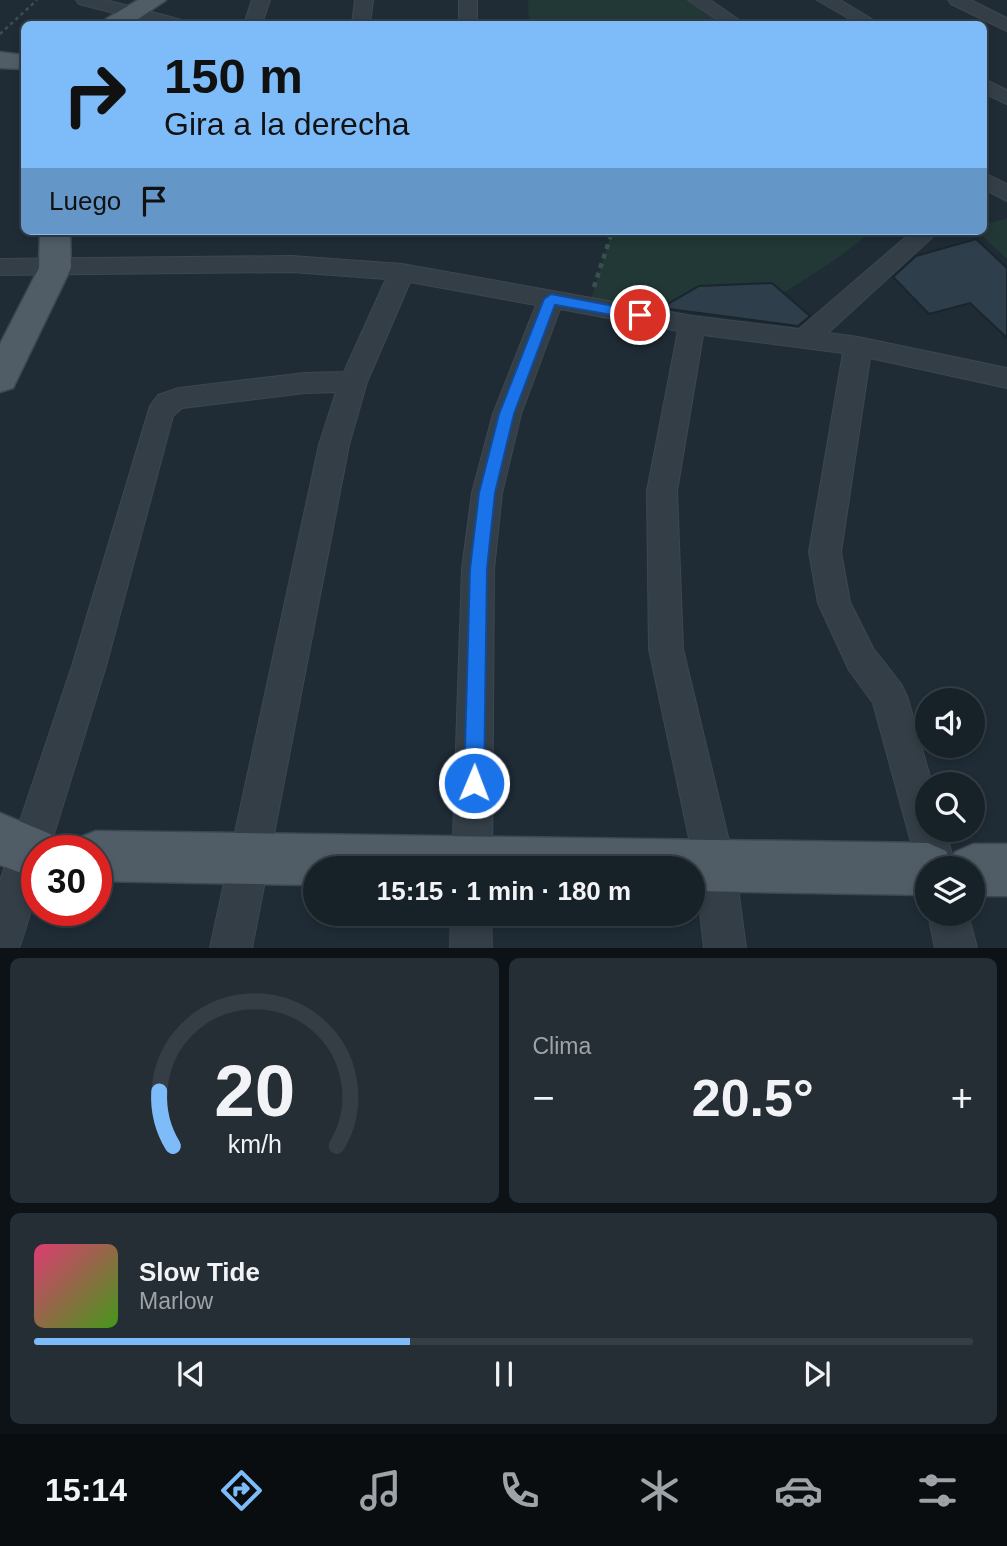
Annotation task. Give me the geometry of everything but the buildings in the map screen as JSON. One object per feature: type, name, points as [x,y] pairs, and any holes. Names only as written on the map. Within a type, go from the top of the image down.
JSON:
[{"type":"main road","points":[[120,21],[145,6]]},
{"type":"main road","points":[[0,60],[21,62]]},
{"type":"main road","points":[[0,379],[55,268],[55,235]]},
{"type":"main road","points":[[112,856],[303,860]]},
{"type":"main road","points":[[705,866],[915,869]]},
{"type":"main road","points":[[985,870],[1007,870]]},
{"type":"street","points":[[85,0],[145,6],[170,21]]},
{"type":"street","points":[[254,21],[261,0]]},
{"type":"street","points":[[361,21],[364,0]]},
{"type":"street","points":[[468,0],[468,21]]},
{"type":"street","points":[[696,0],[731,21]]},
{"type":"street","points":[[826,0],[865,21]]},
{"type":"street","points":[[957,0],[1007,25]]},
{"type":"street","points":[[987,87],[1007,98]]},
{"type":"street","points":[[987,179],[1007,169]]},
{"type":"street","points":[[987,183],[1007,194]]},
{"type":"street","points":[[805,339],[922,235]]},
{"type":"street","points":[[0,268],[292,264],[402,272],[692,325],[858,346],[1007,378]]},
{"type":"street","points":[[231,947],[334,445],[353,382],[402,272]]},
{"type":"street","points":[[472,856],[478,569],[487,493],[507,414],[551,299]]},
{"type":"street","points":[[692,325],[662,491],[666,649],[715,866],[725,947]]},
{"type":"street","points":[[858,346],[825,552],[834,603],[861,659],[889,696],[933,856]]},
{"type":"street","points":[[27,835],[89,666],[160,413],[168,402],[179,398],[305,383],[353,382]]},
{"type":"street","points":[[0,943],[21,853]]},
{"type":"street","points":[[471,926],[471,947]]},
{"type":"street","points":[[951,926],[956,947]]},
{"type":"path","points":[[0,34],[37,0]]},
{"type":"path","points":[[589,306],[611,235]]},
{"type":"green space","points":[[528,0],[697,0],[697,6],[721,21],[529,21]]},
{"type":"green space","points":[[1007,218],[1007,259],[981,235],[987,235],[987,224]]},
{"type":"green space","points":[[611,235],[868,235],[832,262],[783,293],[772,283],[699,286],[674,301],[666,320],[589,306]]},
{"type":"route","points":[[474,783],[478,569],[487,493],[507,414],[551,299],[640,315]]}]
